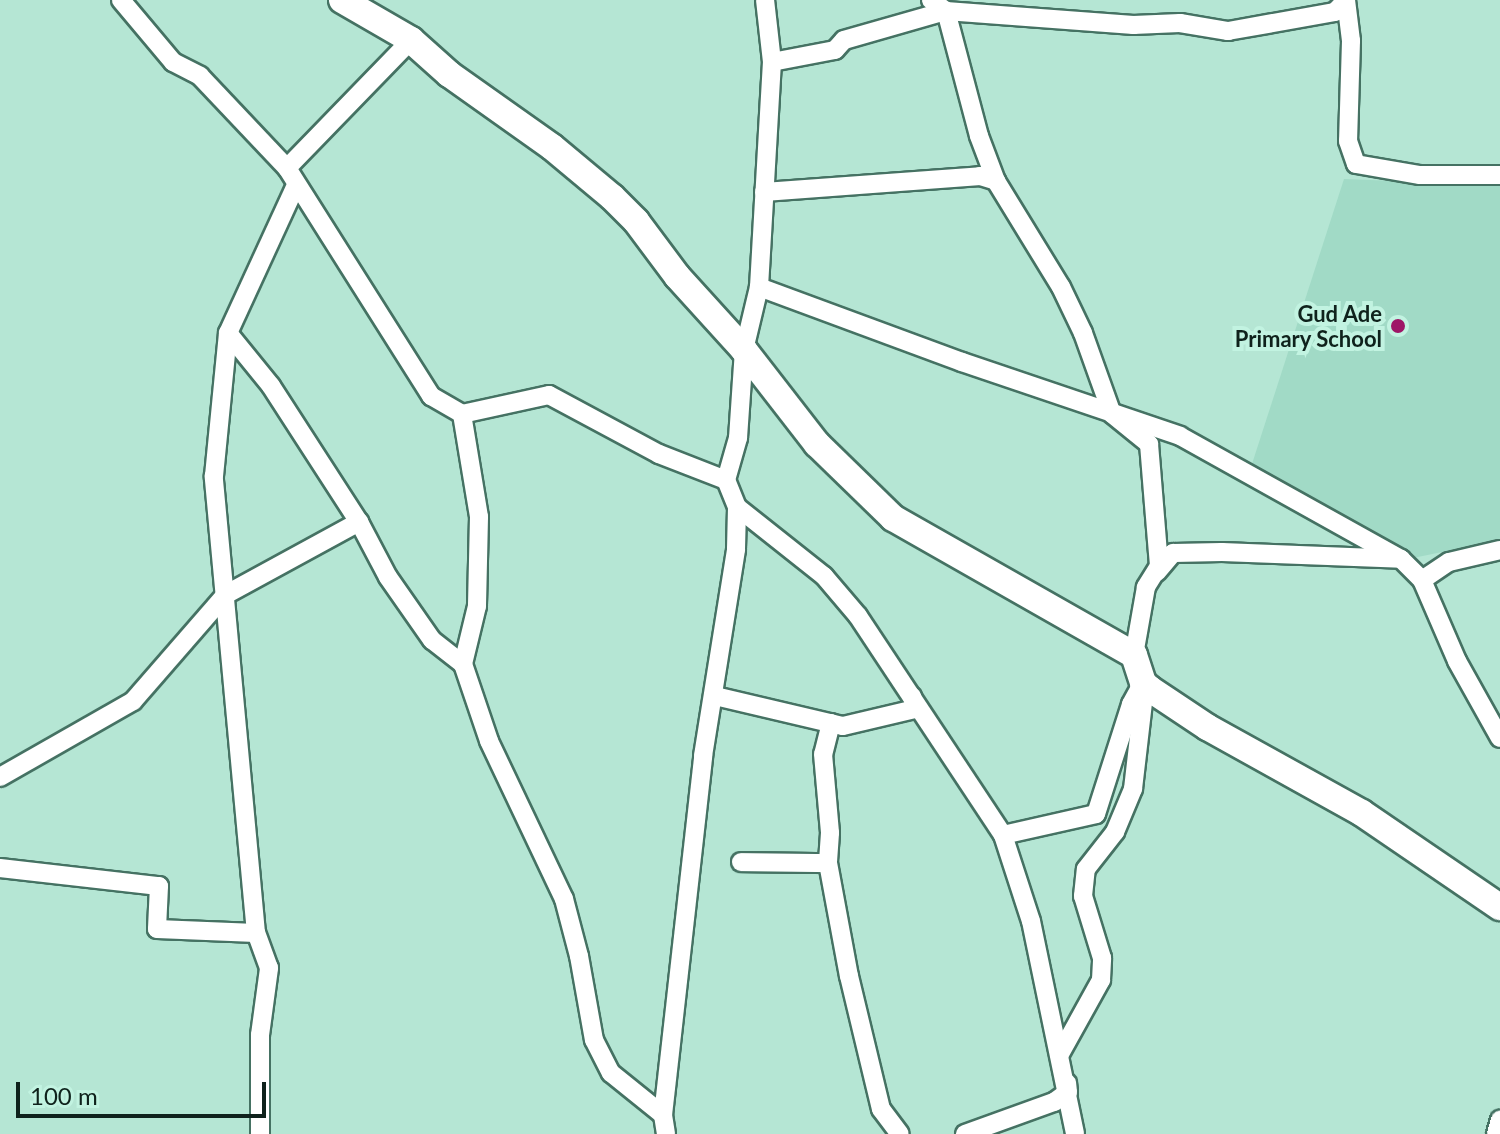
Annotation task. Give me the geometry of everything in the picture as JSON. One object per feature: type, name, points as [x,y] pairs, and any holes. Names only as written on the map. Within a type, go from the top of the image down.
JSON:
[{"type":"street","points":[[121,0],[173,62],[200,76],[287,168],[431,396],[462,414],[549,395],[659,454],[726,480]]},
{"type":"street","points":[[665,1125],[703,756],[731,595],[737,507],[726,480],[743,409],[744,350],[759,287],[772,62],[765,0]]},
{"type":"street","points":[[772,62],[835,50],[844,40],[939,6],[1133,25],[1180,23],[1228,31],[1335,12],[1346,0]]},
{"type":"street","points":[[1346,0],[1351,41],[1348,141],[1356,164],[1420,175],[1500,175]]},
{"type":"street","points":[[352,2],[411,40],[449,74],[552,147],[612,197],[636,221],[677,276],[744,350],[817,444],[893,518],[1134,655]]},
{"type":"street","points":[[939,6],[996,181],[1061,287],[1083,333],[1112,414],[1149,444],[1159,566],[1146,587],[1134,655],[1146,686],[1133,789],[1115,832],[1086,869],[1083,896],[1102,958],[1101,980],[1063,1063],[1075,1134]]},
{"type":"street","points":[[287,168],[411,40]]},
{"type":"street","points":[[764,192],[980,176],[996,181]]},
{"type":"street","points":[[260,1134],[260,1035],[269,968],[256,933],[214,476],[228,333],[296,185]]},
{"type":"street","points":[[759,287],[1180,436],[1401,559],[1422,580],[1457,661],[1500,738]]},
{"type":"street","points":[[228,333],[271,386],[359,522],[388,577],[432,640],[463,664]]},
{"type":"street","points":[[462,414],[479,517],[477,606],[463,664],[489,741],[564,899],[579,956],[594,1040],[611,1073],[665,1125]]},
{"type":"street","points":[[737,507],[824,576],[858,616],[1003,835],[1031,921],[1068,1092],[1054,1102],[965,1134]]},
{"type":"street","points":[[0,777],[133,701],[225,595],[359,522]]},
{"type":"street","points":[[1422,580],[1449,562],[1500,550]]},
{"type":"street","points":[[1146,587],[1173,553],[1401,559]]},
{"type":"street","points":[[1003,835],[1096,814],[1131,704],[1146,686]]},
{"type":"street","points":[[1146,686],[1207,727],[1362,813],[1500,907]]},
{"type":"street","points":[[715,696],[843,726],[915,709],[911,694]]},
{"type":"street","points":[[831,723],[823,754],[830,833],[828,863],[849,976],[881,1109],[900,1134]]},
{"type":"street","points":[[741,862],[828,863]]},
{"type":"street","points":[[0,868],[159,886],[157,929],[256,933]]},
{"type":"street","points":[[1496,1134],[1500,1120]]},
{"type":"shaded area","name":"Gud Ade Primary School","points":[[1344,179],[1500,185],[1500,540],[1413,558],[1251,467]]},
{"type":"place","name":"Gud Ade Primary School","points":[[1398,326]]}]
